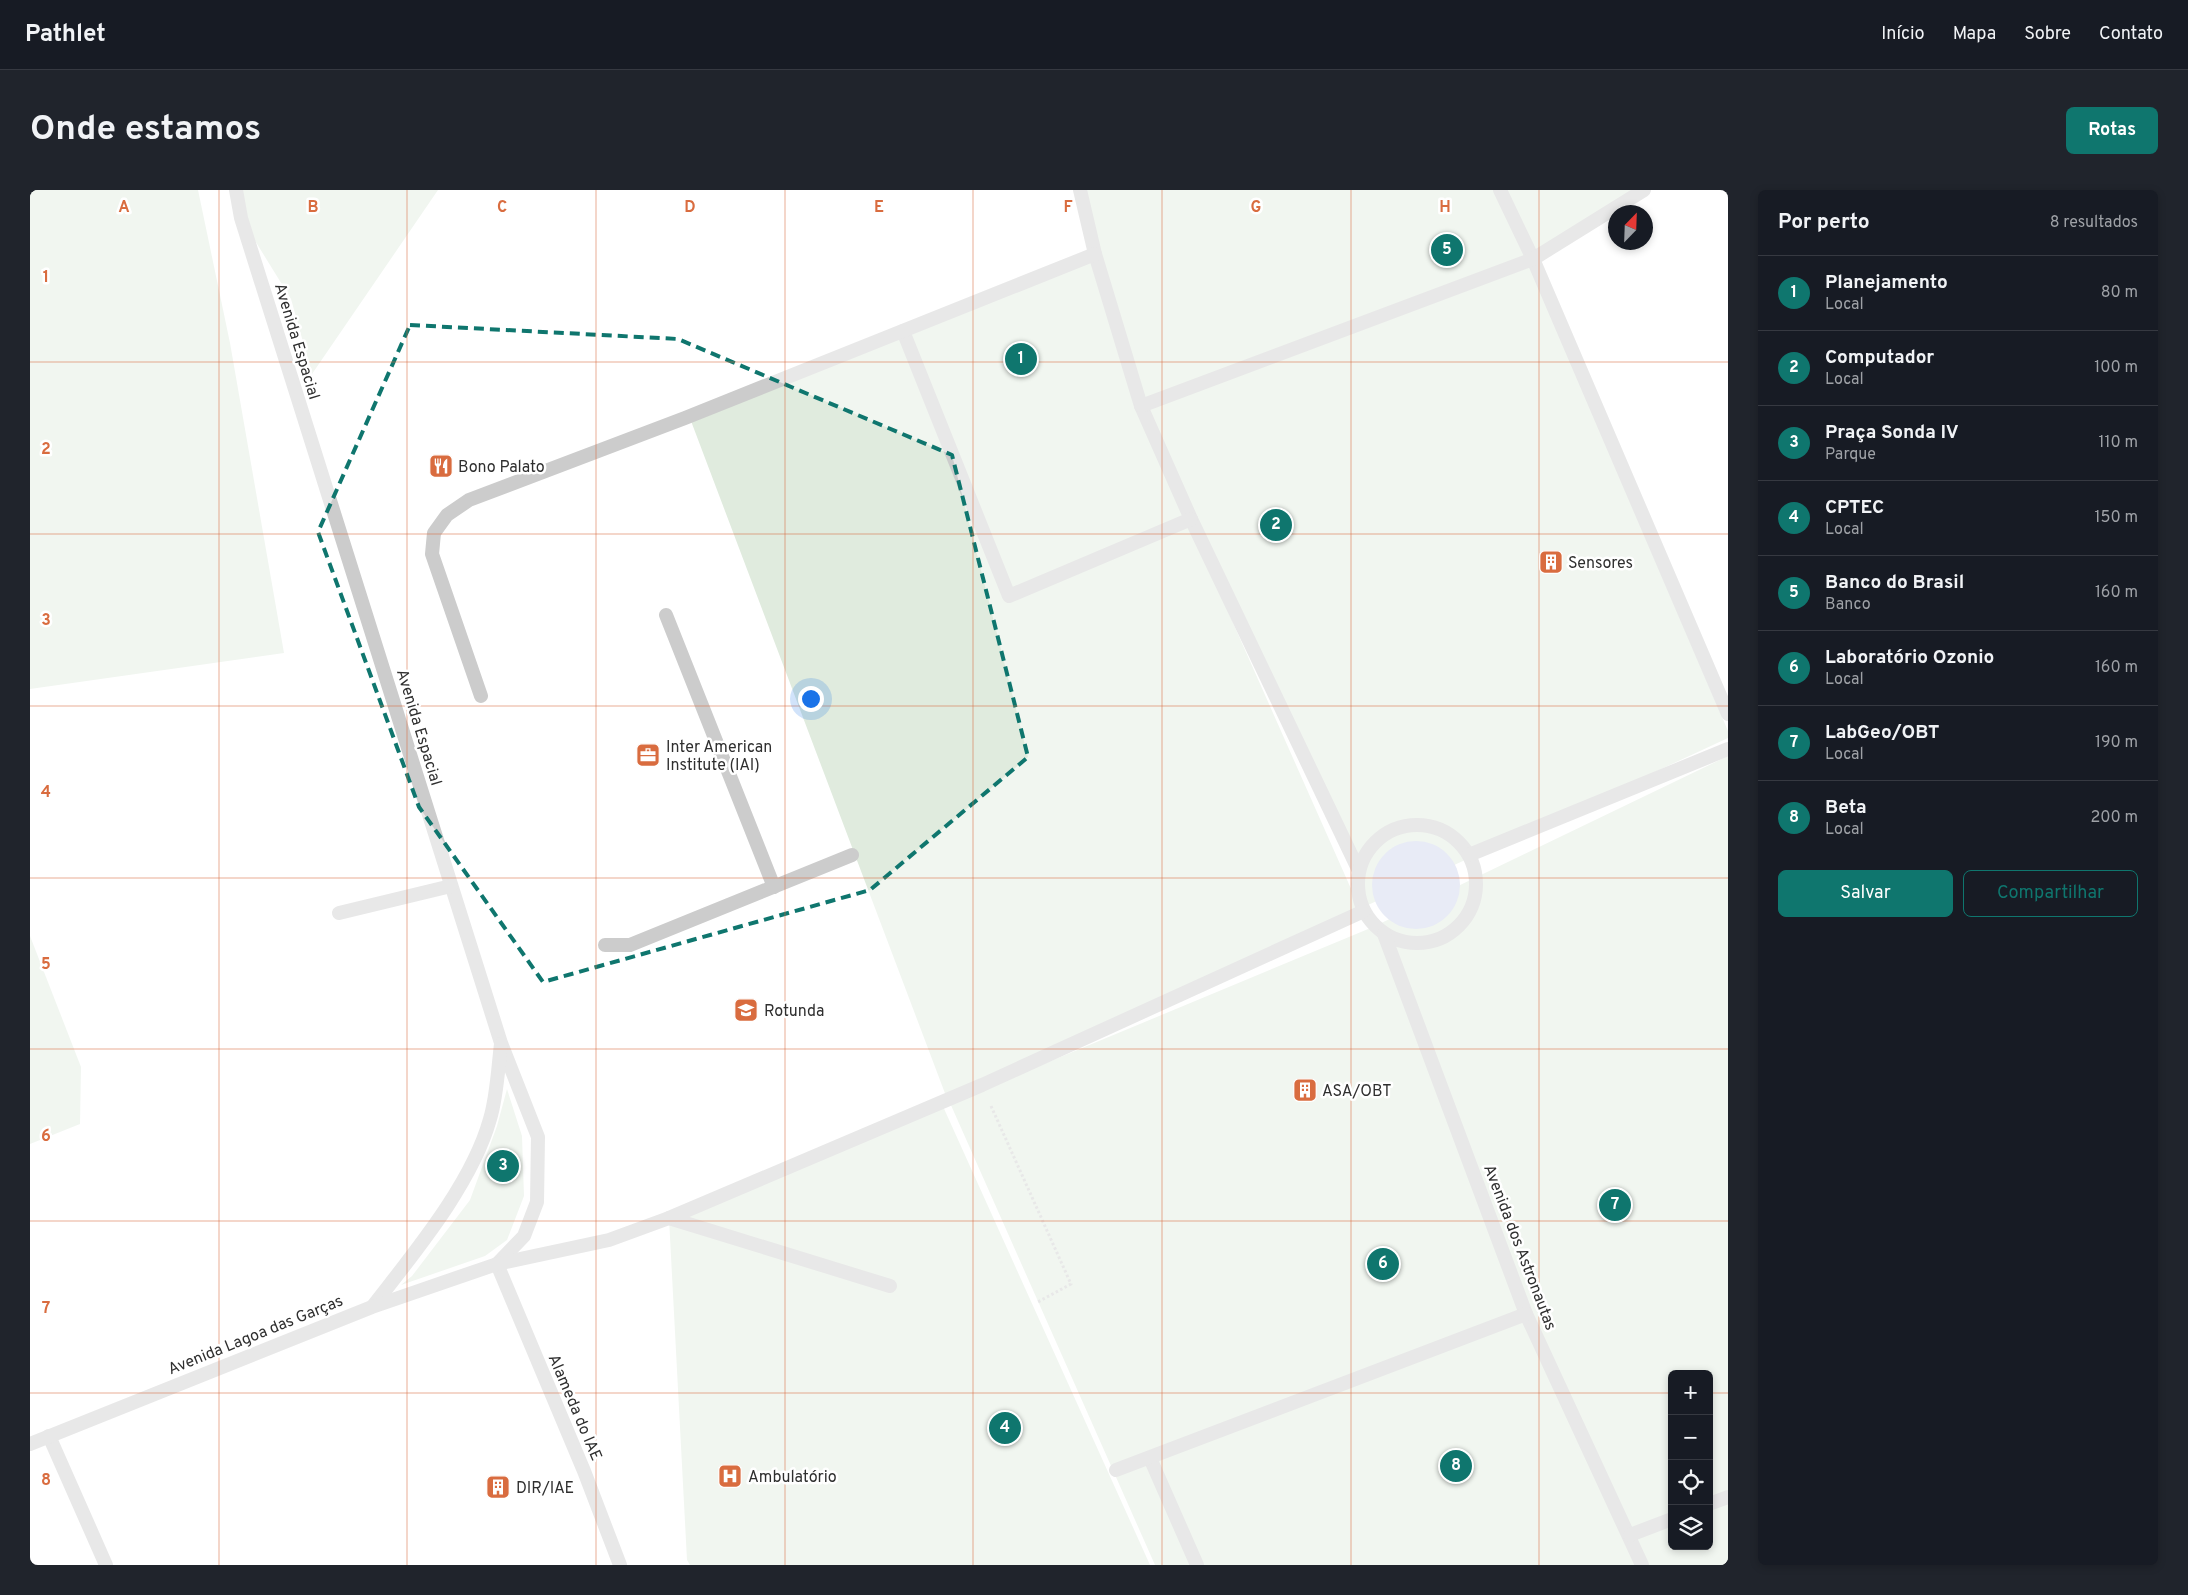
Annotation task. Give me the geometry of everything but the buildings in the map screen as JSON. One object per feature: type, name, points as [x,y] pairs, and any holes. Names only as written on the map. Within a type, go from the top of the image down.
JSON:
[{"type":"lane","name":"Avenida Espacial","points":[[236,190],[241,218],[501,1043],[538,1137],[537,1202],[524,1236],[496,1264]]},
{"type":"lane","points":[[1080,190],[1095,254],[1141,406],[1191,519],[1359,871]]},
{"type":"lane","points":[[1500,190],[1533,259],[1728,714]]},
{"type":"lane","points":[[1141,406],[1533,259],[1644,190]]},
{"type":"lane","points":[[481,696],[432,554],[434,533],[447,515],[469,500],[685,418],[1095,254]]},
{"type":"lane","points":[[903,331],[1009,596],[1191,519]]},
{"type":"lane","points":[[666,615],[774,887]]},
{"type":"lane","points":[[1469,855],[1728,749]]},
{"type":"lane","points":[[1418,825],[1439,829],[1456,840],[1469,855],[1475,874],[1476,894],[1470,912],[1457,928],[1441,939],[1422,944],[1402,942],[1384,934],[1372,924],[1364,911],[1358,891],[1359,871],[1367,852],[1380,837],[1398,828],[1418,825]]},
{"type":"lane","points":[[605,946],[630,945],[852,855]]},
{"type":"lane","points":[[339,913],[451,886]]},
{"type":"lane","name":"Avenida Lagoa das Garças","points":[[30,1444],[372,1307],[496,1264],[609,1240],[669,1218],[982,1085],[1364,911]]},
{"type":"lane","name":"Avenida dos Astronautas","points":[[1384,934],[1526,1314],[1630,1535],[1642,1565]]},
{"type":"lane","points":[[372,1307],[412,1257],[474,1164],[491,1118],[501,1043]]},
{"type":"lane","points":[[669,1218],[890,1286]]},
{"type":"lane","name":"Alameda do IAE","points":[[496,1264],[584,1471],[620,1565]]},
{"type":"lane","points":[[1116,1470],[1526,1314]]},
{"type":"lane","points":[[49,1436],[106,1565]]},
{"type":"lane","points":[[1150,1458],[1197,1565]]},
{"type":"lane","points":[[1713,1503],[1728,1497]]},
{"type":"lane","points":[[1630,1535],[1668,1521]]},
{"type":"path","points":[[982,1085],[1071,1284],[1036,1303]]},
{"type":"highlighted area","points":[[410,325],[678,339],[952,455],[1028,757],[870,890],[543,982],[419,807],[318,532]]},
{"type":"shaded area","points":[[30,190],[198,190],[230,343],[284,653],[30,689]]},
{"type":"shaded area","points":[[236,190],[438,190],[312,374],[291,299],[241,218]]},
{"type":"shaded area","points":[[1080,190],[1644,190],[1620,205],[1608,205],[1608,212],[1533,259],[1141,406]]},
{"type":"shaded area","points":[[1094,259],[1138,409],[1360,909],[946,1096],[691,421]]},
{"type":"shaded area","points":[[1530,267],[1728,731],[1728,738],[1368,905],[1143,406]]},
{"type":"shaded area","points":[[1728,756],[1728,1565],[1155,1565],[950,1103],[1373,927]]},
{"type":"shaded area","points":[[30,936],[81,1067],[80,1124],[30,1144]]},
{"type":"shaded area","points":[[507,1089],[522,1136],[524,1196],[507,1240],[485,1256],[401,1285],[412,1276],[470,1200],[497,1126]]},
{"type":"shaded area","points":[[941,1102],[1150,1565],[690,1565],[687,1560],[669,1218]]},
{"type":"water","points":[[1416,841],[1433,845],[1447,854],[1456,868],[1460,885],[1456,902],[1447,916],[1433,925],[1416,929],[1399,925],[1385,916],[1376,902],[1372,885],[1376,868],[1385,854],[1399,845]]},
{"type":"place","name":"Banco do Brasil","points":[[1447,250]]},
{"type":"place","name":"Planejamento","points":[[1021,359]]},
{"type":"place","name":"Bono Palato","points":[[441,466]]},
{"type":"place","name":"Computador","points":[[1276,525]]},
{"type":"place","name":"Sensores","points":[[1551,562]]},
{"type":"place","name":"Inter American Institute (IAI)","points":[[648,755]]},
{"type":"place","name":"Rotunda","points":[[746,1010]]},
{"type":"place","name":"ASA/OBT","points":[[1305,1090]]},
{"type":"place","name":"Praça Sonda IV","points":[[503,1166]]},
{"type":"place","name":"LabGeo/OBT","points":[[1615,1205]]},
{"type":"place","name":"Laboratório Ozonio","points":[[1383,1264]]},
{"type":"place","name":"CPTEC","points":[[1005,1428]]},
{"type":"place","name":"Beta","points":[[1456,1466]]},
{"type":"place","name":"Ambulatório","points":[[730,1476]]},
{"type":"place","name":"DIR/IAE","points":[[498,1487]]}]
